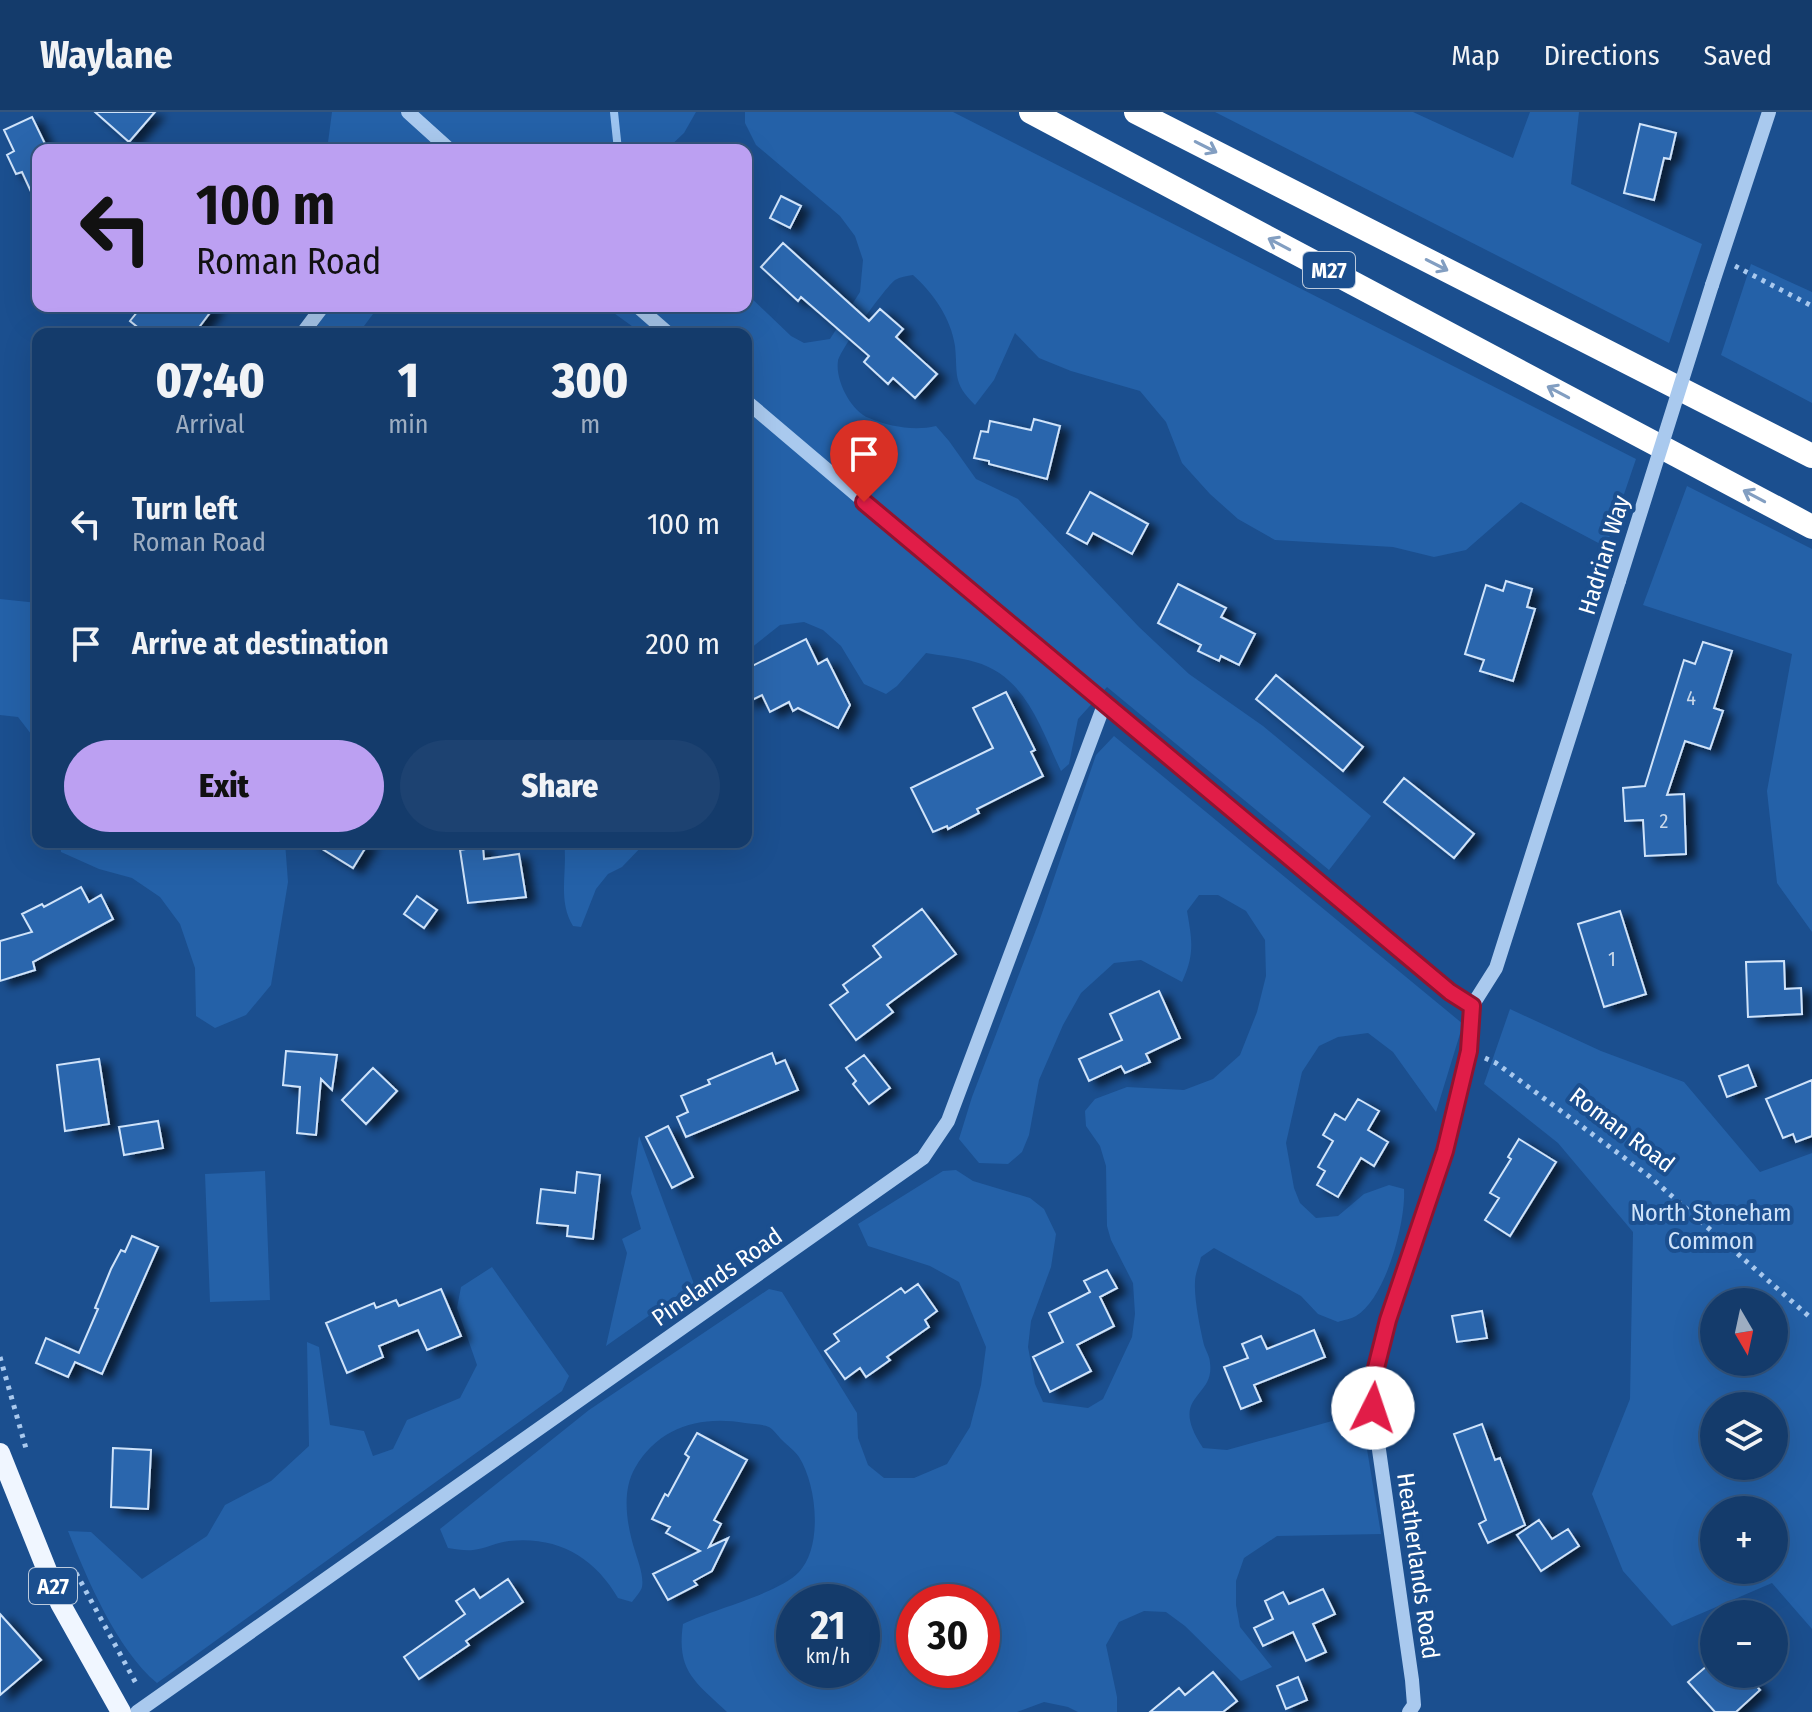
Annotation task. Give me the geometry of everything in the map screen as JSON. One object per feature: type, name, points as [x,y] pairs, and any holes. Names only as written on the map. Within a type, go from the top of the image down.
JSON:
[{"type":"highway","name":"M27","points":[[1031,112],[1812,527]]},
{"type":"highway","name":"M27","points":[[1136,112],[1812,456]]},
{"type":"main road","name":"A27","points":[[0,1453],[60,1603],[121,1712]]},
{"type":"street","points":[[408,112],[441,144]]},
{"type":"street","name":"Hadrian Way","points":[[1472,1006],[1496,968],[1769,112]]},
{"type":"street","points":[[644,312],[662,328]]},
{"type":"street","points":[[752,406],[1104,705],[1439,983],[1472,1006]]},
{"type":"street","name":"Pinelands Road","points":[[137,1712],[923,1158],[948,1121],[1104,705]]},
{"type":"street","name":"Heatherlands Road","points":[[1409,1712],[1414,1705],[1412,1680],[1373,1408],[1376,1368],[1388,1320],[1445,1151],[1469,1051],[1472,1006]]},
{"type":"path","points":[[1720,259],[1812,306]]},
{"type":"path","name":"Roman Road","points":[[1469,1051],[1496,1063],[1649,1176],[1812,1319]]},
{"type":"path","points":[[0,1357],[32,1467]]},
{"type":"path","points":[[72,1564],[133,1679]]},
{"type":"green space","points":[[332,112],[696,112],[684,133],[672,144],[328,144]]},
{"type":"green space","points":[[745,112],[953,112],[1636,459],[1606,547],[1521,502],[1466,550],[1434,557],[1393,547],[1275,540],[1238,519],[1210,494],[1182,463],[1166,422],[1140,391],[1071,371],[1039,358],[1015,333],[994,380],[975,405],[959,384],[953,336],[945,316],[934,298],[913,275],[897,279],[889,286],[838,361],[839,377],[850,402],[869,418],[894,426],[936,426],[976,479],[1018,499],[1139,627],[1189,674],[1263,726],[1371,816],[1329,870],[1107,687],[1078,719],[1069,764],[1061,771],[1030,706],[1007,679],[993,669],[975,662],[926,653],[886,694],[864,684],[841,646],[823,630],[804,622],[780,625],[752,647],[752,328],[635,328],[612,312],[752,312],[752,299],[791,336],[804,343],[830,339],[860,292],[863,260],[855,236],[840,216],[756,145],[745,123]]},
{"type":"green space","points":[[1215,112],[1413,112],[1513,158],[1530,112],[1579,112],[1571,184],[1702,244],[1669,343]]},
{"type":"green space","points":[[1751,264],[1812,292],[1812,403],[1721,355]]},
{"type":"green space","points":[[326,312],[374,312],[362,328],[316,328]]},
{"type":"green space","points":[[1687,486],[1812,549],[1812,932],[1777,883],[1767,791],[1792,654],[1643,605]]},
{"type":"green space","points":[[0,599],[32,602],[32,735],[18,717],[0,715]]},
{"type":"green space","points":[[1114,736],[1463,1024],[1436,1112],[1393,1052],[1368,1033],[1338,1037],[1319,1046],[1302,1072],[1286,1143],[1294,1188],[1300,1203],[1316,1218],[1338,1216],[1364,1194],[1389,1185],[1404,1189],[1398,1239],[1385,1277],[1367,1307],[1356,1316],[1338,1322],[1318,1314],[1301,1296],[1214,1248],[1201,1257],[1196,1276],[1196,1305],[1210,1361],[1210,1375],[1191,1407],[1190,1417],[1203,1448],[1227,1450],[1361,1413],[1381,1534],[1277,1536],[1244,1558],[1236,1581],[1240,1627],[1272,1667],[1241,1681],[1185,1626],[1166,1612],[1144,1611],[1119,1622],[1106,1645],[1117,1697],[1117,1712],[1078,1712],[1044,1702],[1017,1712],[727,1712],[698,1684],[686,1665],[683,1624],[776,1587],[776,1688],[880,1688],[880,1584],[782,1584],[799,1572],[807,1561],[814,1532],[813,1499],[805,1469],[797,1455],[771,1428],[761,1425],[729,1421],[697,1423],[668,1434],[645,1454],[631,1477],[627,1498],[630,1531],[642,1578],[641,1589],[632,1602],[618,1598],[598,1571],[573,1552],[559,1546],[527,1540],[473,1550],[448,1548],[440,1529],[589,1410],[769,1289],[782,1292],[857,1413],[858,1438],[868,1465],[884,1478],[914,1478],[947,1464],[970,1427],[981,1385],[986,1347],[959,1282],[930,1266],[868,1246],[858,1224],[943,1171],[956,1170],[973,1181],[1030,1198],[1044,1209],[1056,1234],[1051,1267],[1031,1321],[1028,1347],[1035,1384],[1043,1402],[1088,1408],[1103,1399],[1132,1337],[1135,1314],[1133,1283],[1107,1226],[1106,1166],[1100,1146],[1086,1126],[1085,1111],[1095,1099],[1127,1087],[1184,1090],[1213,1079],[1240,1055],[1257,1012],[1266,976],[1265,940],[1246,911],[1218,895],[1199,895],[1187,911],[1191,947],[1182,982],[1141,960],[1114,963],[1081,993],[1063,1025],[1039,1080],[1029,1135],[1022,1152],[1008,1164],[979,1163],[959,1139],[1039,922],[1096,755]]},
{"type":"green space","points":[[61,848],[285,848],[288,882],[271,985],[246,1015],[215,1028],[196,1016],[195,968],[180,924],[160,897],[132,878],[99,869],[61,852]]},
{"type":"green space","points":[[565,848],[640,848],[622,867],[608,874],[596,889],[581,927],[573,926],[565,906]]},
{"type":"green space","name":"North Stoneham Common","points":[[1510,1009],[1601,1051],[1684,1082],[1760,1172],[1812,1153],[1812,1629],[1773,1584],[1788,1584],[1788,1496],[1700,1496],[1700,1584],[1770,1584],[1732,1600],[1700,1600],[1700,1614],[1672,1626],[1623,1571],[1592,1494],[1630,1399],[1633,1232],[1558,1143],[1484,1084]]},
{"type":"green space","points":[[639,1136],[694,1284],[606,1346],[627,1253],[622,1239],[641,1229],[631,1193]]},
{"type":"green space","points":[[265,1171],[270,1300],[210,1302],[205,1174]]},
{"type":"green space","points":[[492,1267],[569,1376],[562,1391],[157,1683],[142,1669],[116,1633],[68,1531],[91,1532],[142,1579],[207,1536],[225,1505],[271,1481],[309,1446],[307,1342],[319,1347],[330,1425],[364,1431],[373,1456],[393,1449],[407,1420],[460,1398],[477,1365],[457,1308],[461,1287]]},
{"type":"building","points":[[95,112],[155,112],[129,142]]},
{"type":"building","points":[[32,117],[45,144],[32,144],[32,194],[22,172],[16,174],[7,155],[14,151],[4,130]]},
{"type":"building","points":[[1640,124],[1676,133],[1670,159],[1664,158],[1654,200],[1624,193]]},
{"type":"building","points":[[781,196],[801,206],[790,228],[770,218]]},
{"type":"building","points":[[783,243],[869,321],[880,309],[903,329],[896,337],[937,374],[915,398],[893,378],[888,384],[864,362],[869,356],[801,297],[798,301],[761,267]]},
{"type":"building","points":[[137,312],[210,312],[198,328],[139,328],[130,321]]},
{"type":"building","points":[[1034,419],[1060,426],[1047,479],[974,458],[981,431],[988,432],[990,421],[1031,430]]},
{"type":"building","points":[[1090,492],[1148,524],[1132,554],[1093,533],[1087,544],[1067,533]]},
{"type":"building","points":[[1506,581],[1532,589],[1527,607],[1535,609],[1513,681],[1480,671],[1484,660],[1465,654],[1486,585],[1503,591]]},
{"type":"building","points":[[1178,584],[1226,608],[1221,617],[1255,634],[1239,665],[1221,656],[1219,661],[1198,651],[1201,645],[1158,623]]},
{"type":"building","points":[[806,639],[818,664],[827,659],[850,705],[838,728],[798,708],[793,711],[789,702],[770,712],[762,695],[752,700],[752,666]]},
{"type":"building","points":[[1703,642],[1732,651],[1714,708],[1723,711],[1710,749],[1685,741],[1667,795],[1684,794],[1686,854],[1645,856],[1643,820],[1625,821],[1623,788],[1645,786],[1684,660],[1695,664]]},
{"type":"building","points":[[1276,675],[1363,747],[1343,771],[1256,699]]},
{"type":"building","points":[[1006,692],[1035,750],[1031,752],[1043,776],[977,809],[979,813],[948,829],[947,826],[933,832],[911,788],[993,748],[973,708]]},
{"type":"building","points":[[1404,778],[1474,834],[1454,858],[1384,802]]},
{"type":"building","points":[[321,848],[365,848],[353,868]]},
{"type":"building","points":[[483,848],[484,859],[519,854],[526,897],[468,903],[460,850]]},
{"type":"building","points":[[81,887],[89,902],[101,895],[113,919],[33,962],[35,970],[0,981],[0,941],[32,932],[22,914],[42,904],[44,907]]},
{"type":"building","points":[[417,896],[437,910],[424,928],[404,914]]},
{"type":"building","points":[[922,909],[956,954],[887,1005],[893,1012],[856,1040],[830,1005],[848,992],[843,985],[881,957],[873,946]]},
{"type":"building","points":[[1620,911],[1646,994],[1604,1007],[1578,924]]},
{"type":"building","points":[[1784,961],[1785,989],[1801,988],[1802,1014],[1748,1017],[1746,962]]},
{"type":"building","points":[[1159,991],[1180,1038],[1146,1054],[1150,1062],[1125,1073],[1121,1066],[1089,1081],[1079,1059],[1122,1040],[1110,1014]]},
{"type":"building","points":[[286,1051],[337,1055],[332,1090],[321,1079],[316,1135],[297,1133],[300,1087],[283,1085]]},
{"type":"building","points":[[772,1053],[776,1064],[785,1060],[798,1090],[686,1137],[677,1117],[688,1112],[681,1096],[710,1084],[708,1080]]},
{"type":"building","points":[[864,1055],[890,1088],[869,1104],[853,1084],[856,1081],[846,1068]]},
{"type":"building","points":[[99,1059],[109,1124],[65,1131],[57,1065]]},
{"type":"building","points":[[1748,1065],[1756,1086],[1727,1097],[1719,1076]]},
{"type":"building","points":[[373,1068],[397,1091],[366,1124],[342,1100]]},
{"type":"building","points":[[1812,1080],[1812,1136],[1796,1142],[1793,1134],[1783,1138],[1766,1099]]},
{"type":"building","points":[[1358,1099],[1379,1111],[1368,1130],[1388,1142],[1374,1166],[1361,1158],[1338,1197],[1317,1185],[1325,1171],[1318,1167],[1333,1141],[1323,1135],[1335,1114],[1345,1120]]},
{"type":"building","points":[[158,1121],[163,1148],[124,1155],[119,1127]]},
{"type":"building","points":[[668,1126],[693,1177],[672,1188],[646,1137]]},
{"type":"building","points":[[1519,1139],[1556,1162],[1510,1236],[1485,1220],[1499,1198],[1490,1193],[1511,1159],[1508,1157]]},
{"type":"building","points":[[577,1172],[600,1175],[593,1239],[567,1236],[568,1226],[537,1223],[541,1189],[575,1193]]},
{"type":"building","points":[[132,1236],[158,1247],[102,1374],[75,1362],[68,1377],[36,1363],[46,1338],[79,1353],[111,1269],[121,1250],[125,1252]]},
{"type":"building","points":[[1107,1270],[1117,1288],[1100,1297],[1114,1326],[1077,1345],[1091,1371],[1050,1392],[1033,1357],[1063,1342],[1049,1313],[1090,1292],[1084,1281]]},
{"type":"building","points":[[918,1284],[937,1311],[925,1320],[929,1327],[887,1357],[890,1360],[866,1377],[860,1368],[845,1379],[825,1351],[839,1341],[834,1334],[901,1288],[905,1293]]},
{"type":"building","points":[[441,1289],[461,1336],[427,1350],[418,1330],[379,1346],[383,1357],[347,1373],[326,1323],[374,1303],[376,1308],[396,1300],[399,1306]]},
{"type":"building","points":[[1482,1311],[1487,1338],[1457,1342],[1452,1316]]},
{"type":"building","points":[[1314,1330],[1325,1357],[1254,1385],[1261,1401],[1241,1409],[1224,1367],[1248,1358],[1242,1344],[1261,1336],[1267,1349]]},
{"type":"building","points":[[1482,1424],[1495,1460],[1500,1458],[1525,1525],[1488,1543],[1479,1524],[1486,1520],[1454,1434]]},
{"type":"building","points":[[697,1433],[747,1460],[714,1520],[721,1524],[709,1547],[728,1538],[712,1571],[694,1581],[697,1585],[668,1600],[653,1574],[700,1551],[666,1533],[670,1527],[652,1519],[689,1457],[685,1454]]},
{"type":"building","points":[[113,1448],[151,1450],[148,1509],[111,1507]]},
{"type":"building","points":[[1539,1520],[1552,1539],[1568,1529],[1579,1546],[1541,1571],[1517,1535]]},
{"type":"building","points":[[508,1579],[523,1602],[466,1641],[469,1645],[419,1679],[404,1657],[465,1614],[456,1601],[474,1589],[480,1598]]},
{"type":"building","points":[[1323,1589],[1335,1614],[1313,1624],[1326,1652],[1306,1661],[1293,1632],[1263,1646],[1254,1628],[1273,1619],[1265,1601],[1283,1592],[1289,1604]]},
{"type":"building","points":[[0,1614],[41,1660],[0,1695]]},
{"type":"building","points":[[1213,1672],[1237,1701],[1223,1712],[1150,1712],[1179,1688],[1185,1695]]},
{"type":"building","points":[[1700,1672],[1700,1688],[1760,1690],[1736,1712],[1715,1712],[1688,1682]]},
{"type":"building","points":[[1298,1677],[1307,1700],[1286,1709],[1277,1686]]},
{"type":"waterway","points":[[614,112],[617,144]]},
{"type":"route","points":[[864,502],[1323,887],[1450,992],[1472,1006],[1469,1051],[1445,1151],[1388,1320],[1376,1368],[1373,1408]]}]
